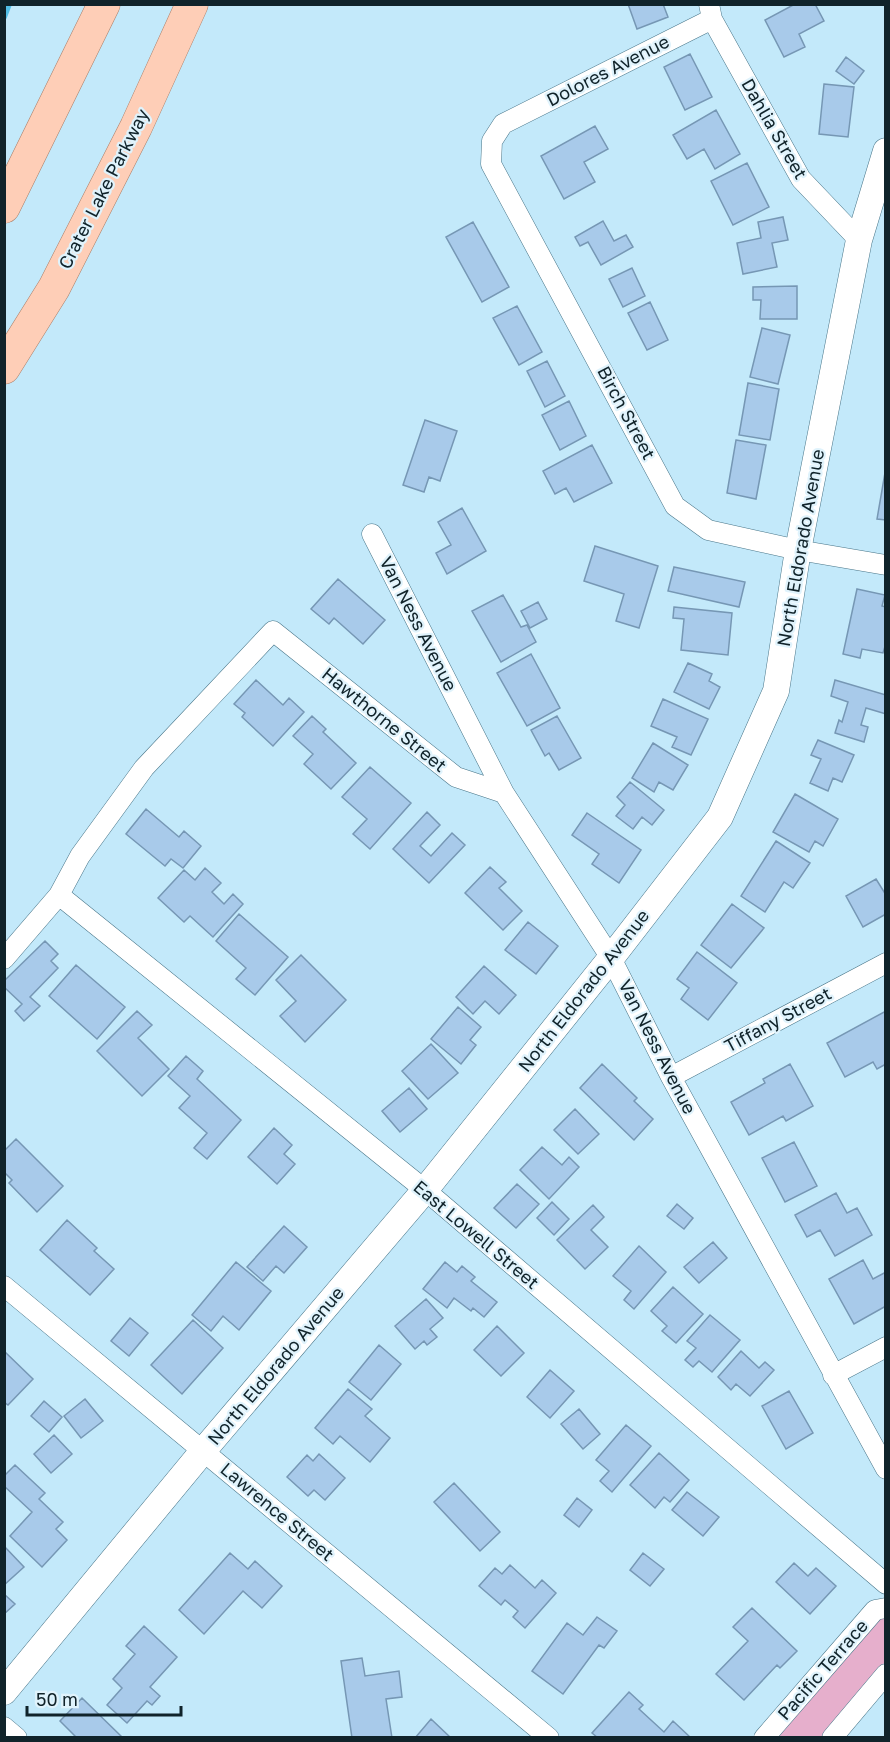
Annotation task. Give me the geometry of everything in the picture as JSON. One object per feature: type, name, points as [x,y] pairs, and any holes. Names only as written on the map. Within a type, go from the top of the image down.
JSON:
[{"type":"main road","points":[[4,207],[104,4]]},
{"type":"main road","name":"Crater Lake Parkway","points":[[4,368],[54,288],[136,127],[192,4]]},
{"type":"street","name":"Dolores Avenue","points":[[503,124],[710,12]]},
{"type":"street","name":"Dahlia Street","points":[[710,12],[801,179],[859,240]]},
{"type":"street","name":"Birch Street","points":[[503,124],[492,141],[491,164],[675,506],[708,530],[798,550],[885,565]]},
{"type":"street","name":"North Eldorado Avenue","points":[[4,1692],[203,1451],[425,1190],[720,817],[776,692],[798,550],[859,240],[885,151]]},
{"type":"street","name":"Van Ness Avenue","points":[[372,534],[504,793],[610,958],[671,1077],[885,1469]]},
{"type":"street","name":"Hawthorne Street","points":[[59,895],[80,856],[144,768],[273,631],[456,777],[504,793]]},
{"type":"street","points":[[4,958],[59,895]]},
{"type":"street","name":"East Lowell Street","points":[[59,895],[425,1190],[885,1584]]},
{"type":"street","name":"Tiffany Street","points":[[671,1077],[885,963]]},
{"type":"street","name":"Lawrence Street","points":[[4,1286],[549,1737]]},
{"type":"street","points":[[833,1375],[885,1347]]},
{"type":"street","name":"Pacific Terrace","points":[[764,1737],[875,1610],[885,1608]]},
{"type":"street","points":[[832,1737],[885,1674]]},
{"type":"street","points":[[4,1727],[17,1737]]},
{"type":"shaded area","points":[[885,1613],[885,1662],[822,1737],[776,1738]]},
{"type":"building","points":[[628,4],[663,4],[668,17],[637,29]]},
{"type":"building","points":[[795,4],[815,4],[824,21],[799,34],[805,47],[784,57],[765,20]]},
{"type":"building","points":[[690,54],[712,97],[685,110],[664,67]]},
{"type":"building","points":[[846,57],[864,71],[854,84],[836,71]]},
{"type":"building","points":[[824,84],[854,87],[848,137],[819,134]]},
{"type":"building","points":[[716,110],[740,154],[715,169],[704,149],[687,159],[673,135]]},
{"type":"building","points":[[595,126],[608,149],[584,162],[595,182],[564,199],[541,156]]},
{"type":"building","points":[[747,163],[769,207],[733,225],[711,181]]},
{"type":"building","points":[[783,217],[788,240],[772,243],[777,267],[743,274],[737,243],[761,238],[758,222]]},
{"type":"building","points":[[603,221],[614,241],[626,235],[633,247],[601,265],[588,242],[580,246],[575,237]]},
{"type":"building","points":[[473,222],[509,287],[482,302],[446,237]]},
{"type":"building","points":[[632,268],[645,296],[623,307],[609,279]]},
{"type":"building","points":[[797,286],[797,319],[760,319],[761,300],[753,300],[753,287]]},
{"type":"building","points":[[650,302],[668,340],[647,350],[628,313]]},
{"type":"building","points":[[517,306],[542,352],[519,365],[493,318]]},
{"type":"building","points":[[762,328],[790,335],[778,384],[750,377]]},
{"type":"building","points":[[547,361],[565,396],[545,407],[527,371]]},
{"type":"building","points":[[748,383],[779,389],[770,440],[739,435]]},
{"type":"building","points":[[569,401],[586,436],[560,450],[542,415]]},
{"type":"building","points":[[425,420],[457,431],[440,481],[429,477],[424,492],[403,485]]},
{"type":"building","points":[[736,440],[766,445],[756,499],[727,493]]},
{"type":"building","points":[[592,445],[612,483],[574,502],[566,488],[555,494],[543,471]]},
{"type":"building","points":[[886,467],[886,520],[877,519]]},
{"type":"building","points":[[462,508],[486,551],[447,574],[436,553],[451,545],[438,522]]},
{"type":"building","points":[[595,546],[658,566],[639,628],[616,621],[624,594],[584,581]]},
{"type":"building","points":[[674,567],[745,582],[739,607],[668,591]]},
{"type":"building","points":[[338,579],[385,620],[363,644],[334,618],[329,624],[311,609]]},
{"type":"building","points":[[857,589],[885,595],[882,606],[886,607],[886,643],[883,653],[862,649],[860,658],[843,654]]},
{"type":"building","points":[[503,595],[521,627],[527,625],[536,642],[501,662],[472,611]]},
{"type":"building","points":[[538,602],[547,619],[530,628],[521,611]]},
{"type":"building","points":[[674,607],[732,613],[728,655],[681,650],[684,619],[673,618]]},
{"type":"building","points":[[531,654],[560,708],[527,726],[497,673]]},
{"type":"building","points":[[688,663],[712,674],[709,681],[720,687],[709,709],[674,692]]},
{"type":"building","points":[[256,680],[283,705],[289,698],[304,712],[273,746],[242,717],[245,713],[234,704]]},
{"type":"building","points":[[835,680],[886,695],[886,714],[866,708],[861,725],[868,727],[864,742],[835,733],[839,720],[842,722],[848,702],[831,696]]},
{"type":"building","points":[[663,699],[708,719],[691,755],[672,747],[677,737],[651,726]]},
{"type":"building","points":[[312,716],[326,729],[323,732],[356,763],[331,789],[304,764],[313,754],[293,736]]},
{"type":"building","points":[[557,716],[581,758],[559,770],[549,753],[545,756],[531,730]]},
{"type":"building","points":[[818,740],[854,755],[842,782],[833,778],[828,791],[810,783],[821,759],[811,755]]},
{"type":"building","points":[[653,743],[688,765],[673,790],[659,782],[654,792],[632,778]]},
{"type":"building","points":[[370,767],[411,803],[370,849],[353,834],[367,819],[342,797]]},
{"type":"building","points":[[630,782],[664,810],[652,825],[642,817],[633,829],[616,816],[625,805],[617,797]]},
{"type":"building","points":[[795,794],[838,819],[823,846],[815,841],[809,852],[773,832]]},
{"type":"building","points":[[146,809],[179,837],[184,831],[201,846],[183,868],[171,859],[165,866],[126,834]]},
{"type":"building","points":[[427,812],[440,825],[420,846],[431,856],[452,833],[465,845],[429,883],[393,849]]},
{"type":"building","points":[[587,813],[641,850],[619,883],[592,864],[599,854],[572,835]]},
{"type":"building","points":[[776,841],[810,863],[793,888],[784,882],[765,912],[741,896]]},
{"type":"building","points":[[490,867],[506,882],[499,888],[522,911],[503,930],[465,893]]},
{"type":"building","points":[[205,868],[221,883],[212,892],[224,904],[233,894],[243,904],[213,937],[190,916],[184,922],[158,898],[184,870],[195,880]]},
{"type":"building","points":[[876,879],[886,895],[886,914],[863,927],[846,896]]},
{"type":"building","points":[[732,904],[764,928],[731,968],[701,945]]},
{"type":"building","points":[[239,914],[288,957],[255,995],[236,979],[246,968],[216,941]]},
{"type":"building","points":[[528,922],[558,946],[536,974],[505,950]]},
{"type":"building","points":[[45,941],[58,954],[51,961],[58,968],[30,997],[40,1006],[24,1021],[15,1011],[22,1004],[4,987],[4,981]]},
{"type":"building","points":[[697,952],[737,983],[708,1020],[681,999],[689,988],[677,979]]},
{"type":"building","points":[[301,955],[346,1000],[305,1042],[280,1016],[296,1001],[276,980]]},
{"type":"building","points":[[76,965],[125,1007],[97,1039],[49,996]]},
{"type":"building","points":[[484,966],[516,995],[499,1014],[485,1001],[473,1014],[456,997]]},
{"type":"building","points":[[458,1007],[481,1027],[470,1040],[476,1045],[461,1064],[431,1039]]},
{"type":"building","points":[[137,1011],[152,1025],[138,1038],[169,1069],[142,1096],[97,1051]]},
{"type":"building","points":[[886,1011],[886,1064],[877,1069],[873,1062],[845,1077],[827,1043]]},
{"type":"building","points":[[431,1044],[458,1073],[428,1099],[402,1071]]},
{"type":"building","points":[[186,1056],[203,1071],[197,1079],[241,1120],[207,1159],[194,1148],[207,1133],[179,1108],[190,1096],[168,1076]]},
{"type":"building","points":[[602,1064],[637,1098],[634,1101],[653,1119],[634,1140],[580,1088]]},
{"type":"building","points":[[790,1064],[813,1106],[786,1121],[783,1116],[749,1135],[731,1102],[765,1083],[763,1079]]},
{"type":"building","points":[[409,1088],[427,1109],[400,1132],[382,1111]]},
{"type":"building","points":[[575,1109],[599,1134],[578,1154],[554,1130]]},
{"type":"building","points":[[274,1128],[292,1145],[284,1154],[295,1164],[277,1184],[248,1157]]},
{"type":"building","points":[[16,1139],[63,1186],[37,1212],[9,1183],[12,1180],[4,1172],[4,1151]]},
{"type":"building","points":[[794,1142],[817,1186],[785,1202],[762,1158]]},
{"type":"building","points":[[542,1147],[562,1165],[569,1157],[579,1167],[549,1199],[520,1170]]},
{"type":"building","points":[[517,1184],[539,1204],[516,1228],[494,1208]]},
{"type":"building","points":[[836,1193],[847,1213],[857,1208],[872,1235],[835,1256],[820,1230],[807,1237],[795,1215]]},
{"type":"building","points":[[552,1202],[569,1219],[554,1235],[537,1218]]},
{"type":"building","points":[[677,1204],[693,1218],[684,1229],[667,1216]]},
{"type":"building","points":[[593,1205],[604,1217],[591,1230],[608,1247],[585,1269],[557,1240]]},
{"type":"building","points":[[67,1220],[97,1248],[94,1251],[114,1269],[90,1295],[40,1250]]},
{"type":"building","points":[[284,1226],[307,1247],[284,1273],[276,1266],[263,1281],[247,1267]]},
{"type":"building","points":[[713,1242],[727,1258],[699,1283],[684,1267]]},
{"type":"building","points":[[639,1246],[666,1272],[634,1309],[624,1300],[631,1291],[613,1276]]},
{"type":"building","points":[[863,1260],[873,1279],[886,1272],[886,1306],[854,1324],[829,1279]]},
{"type":"building","points":[[236,1262],[271,1291],[239,1330],[223,1316],[211,1331],[192,1315]]},
{"type":"building","points":[[445,1262],[457,1272],[462,1266],[475,1277],[471,1281],[497,1302],[484,1317],[473,1308],[471,1311],[454,1298],[447,1308],[423,1289]]},
{"type":"building","points":[[673,1287],[703,1314],[676,1343],[662,1331],[667,1326],[651,1311]]},
{"type":"building","points":[[426,1299],[443,1318],[430,1329],[437,1337],[427,1345],[424,1341],[415,1349],[395,1326]]},
{"type":"building","points":[[710,1315],[740,1340],[712,1372],[699,1361],[693,1367],[685,1360],[696,1348],[687,1341]]},
{"type":"building","points":[[130,1318],[148,1333],[129,1356],[111,1341]]},
{"type":"building","points":[[193,1320],[223,1348],[182,1394],[151,1365]]},
{"type":"building","points":[[497,1326],[524,1353],[501,1376],[474,1350]]},
{"type":"building","points":[[379,1345],[401,1364],[371,1400],[349,1382]]},
{"type":"building","points":[[4,1351],[33,1379],[8,1405],[4,1402]]},
{"type":"building","points":[[741,1351],[759,1368],[765,1362],[774,1370],[750,1396],[736,1384],[731,1390],[718,1377]]},
{"type":"building","points":[[550,1370],[574,1391],[550,1418],[527,1397]]},
{"type":"building","points":[[348,1389],[372,1409],[365,1416],[390,1438],[370,1462],[340,1436],[333,1444],[315,1428]]},
{"type":"building","points":[[789,1391],[813,1433],[786,1449],[762,1406]]},
{"type":"building","points":[[85,1399],[103,1421],[81,1438],[64,1416]]},
{"type":"building","points":[[44,1401],[62,1417],[49,1432],[31,1416]]},
{"type":"building","points":[[579,1409],[600,1434],[583,1449],[561,1424]]},
{"type":"building","points":[[626,1425],[651,1446],[612,1492],[600,1481],[609,1471],[596,1460]]},
{"type":"building","points":[[54,1435],[72,1454],[51,1473],[34,1454]]},
{"type":"building","points":[[659,1453],[689,1480],[670,1502],[664,1497],[655,1508],[630,1485]]},
{"type":"building","points":[[319,1454],[345,1478],[325,1500],[314,1490],[308,1496],[287,1477],[307,1455],[313,1461]]},
{"type":"building","points":[[15,1465],[45,1493],[39,1499],[63,1522],[56,1529],[67,1540],[42,1567],[10,1536],[32,1512],[4,1486],[4,1476]]},
{"type":"building","points":[[454,1483],[500,1532],[480,1551],[434,1502]]},
{"type":"building","points":[[687,1492],[719,1517],[703,1536],[672,1510]]},
{"type":"building","points":[[577,1498],[592,1510],[579,1527],[564,1515]]},
{"type":"building","points":[[4,1546],[24,1567],[4,1585]]},
{"type":"building","points":[[230,1553],[248,1569],[255,1561],[282,1586],[262,1608],[243,1591],[204,1634],[179,1610]]},
{"type":"building","points":[[643,1553],[664,1569],[650,1586],[630,1570]]},
{"type":"building","points":[[794,1563],[808,1576],[816,1568],[836,1586],[810,1614],[776,1582]]},
{"type":"building","points":[[510,1565],[535,1588],[542,1580],[556,1593],[525,1628],[513,1617],[518,1611],[505,1600],[501,1605],[479,1586],[495,1568],[502,1574]]},
{"type":"building","points":[[4,1594],[15,1604],[4,1614]]},
{"type":"building","points":[[752,1608],[797,1651],[780,1668],[777,1665],[744,1700],[716,1674],[748,1641],[733,1627]]},
{"type":"building","points":[[597,1617],[617,1631],[604,1648],[599,1645],[563,1694],[532,1671],[567,1623],[583,1635]]},
{"type":"building","points":[[144,1626],[177,1657],[150,1687],[160,1696],[152,1705],[147,1701],[127,1723],[107,1705],[122,1688],[113,1679],[135,1654],[126,1646]]},
{"type":"building","points":[[362,1658],[365,1676],[399,1671],[402,1697],[386,1699],[392,1738],[352,1738],[341,1661]]},
{"type":"building","points":[[629,1692],[643,1705],[639,1709],[664,1732],[673,1721],[691,1738],[598,1738],[592,1733]]},
{"type":"building","points":[[82,1698],[123,1738],[77,1738],[60,1721]]},
{"type":"building","points":[[431,1719],[451,1738],[415,1738]]},
{"type":"waterway","points":[[4,17],[9,4]]}]
